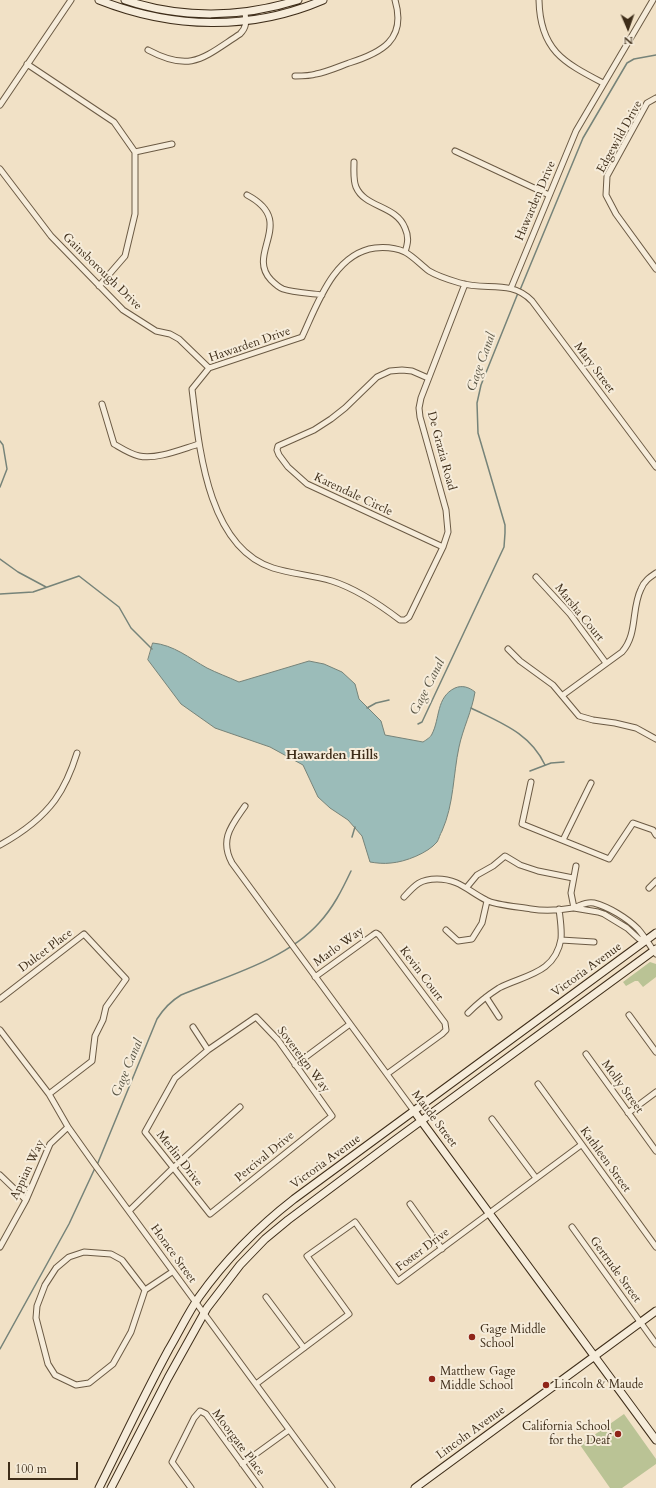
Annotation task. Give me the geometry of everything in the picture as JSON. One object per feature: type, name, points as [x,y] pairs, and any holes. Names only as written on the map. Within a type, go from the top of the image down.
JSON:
[{"type":"main road","points":[[99,0],[123,9],[165,19],[209,23],[246,21],[284,14],[323,0]]},
{"type":"main road","points":[[125,0],[146,6],[188,13],[213,14],[245,12],[276,7],[298,0]]},
{"type":"main road","name":"Victoria Avenue","points":[[99,1488],[153,1378],[196,1302],[224,1265],[245,1242],[268,1220],[294,1199],[656,933]]},
{"type":"main road","name":"Victoria Avenue","points":[[110,1488],[168,1378],[204,1314],[223,1285],[265,1239],[288,1220],[422,1121],[655,951]]},
{"type":"main road","name":"Maude Street","points":[[414,1111],[656,1440]]},
{"type":"main road","name":"Lincoln Avenue","points":[[415,1488],[656,1311]]},
{"type":"street","points":[[0,105],[71,0]]},
{"type":"street","points":[[295,76],[321,72],[370,56],[383,48],[393,36],[397,24],[395,0]]},
{"type":"street","points":[[539,0],[539,16],[543,30],[554,51],[562,59],[577,69],[603,83]]},
{"type":"street","name":"Hawarden Drive","points":[[405,620],[400,620],[374,600],[346,586],[313,576],[273,568],[260,562],[242,550],[231,536],[219,514],[212,496],[199,444],[192,389],[209,368],[302,338],[322,295],[335,273],[343,263],[360,252],[379,247],[391,248],[405,252],[430,271],[446,278],[465,284],[513,289],[549,195],[576,131],[653,0]]},
{"type":"street","points":[[148,50],[163,58],[174,61],[197,60],[208,55],[240,34],[245,29],[245,12]]},
{"type":"street","points":[[27,64],[114,122],[135,152],[135,214],[125,256],[100,286]]},
{"type":"street","name":"Edgewild Drive","points":[[656,98],[647,103],[607,176],[606,195],[616,214],[656,269]]},
{"type":"street","points":[[135,152],[172,144]]},
{"type":"street","points":[[455,151],[549,195]]},
{"type":"street","points":[[354,162],[356,187],[362,195],[395,214],[403,223],[408,234],[408,244],[405,252]]},
{"type":"street","name":"Gainsborough Drive","points":[[0,169],[51,236],[123,310],[156,331],[170,334],[179,339],[209,368]]},
{"type":"street","points":[[247,195],[262,205],[270,218],[271,228],[262,260],[269,278],[282,289],[322,295]]},
{"type":"street","name":"De Grazia Road","points":[[405,620],[409,617],[443,547],[448,532],[446,510],[419,408],[428,378],[465,284]]},
{"type":"street","name":"Mary Street","points":[[513,289],[523,293],[532,301],[656,467]]},
{"type":"street","name":"Karendale Circle","points":[[428,378],[412,371],[390,371],[378,377],[346,408],[331,419],[314,430],[284,442],[278,446],[277,450],[288,467],[306,484],[443,547]]},
{"type":"street","points":[[102,404],[114,444],[138,456],[148,457],[171,453],[199,444]]},
{"type":"street","points":[[563,695],[622,652],[627,646],[631,637],[641,589],[647,579],[656,573]]},
{"type":"street","name":"Marsha Court","points":[[536,577],[570,614],[606,663]]},
{"type":"street","points":[[508,648],[520,661],[563,695],[570,707],[579,716],[636,728],[655,737]]},
{"type":"street","points":[[0,845],[15,836],[37,819],[55,801],[66,780],[77,753]]},
{"type":"street","points":[[531,782],[522,824],[609,859],[633,823],[653,830],[656,835]]},
{"type":"street","points":[[563,840],[591,783]]},
{"type":"street","name":"Maude Street","points":[[245,806],[228,834],[228,855],[232,863],[414,1111]]},
{"type":"street","points":[[467,887],[477,875],[493,866],[505,856],[520,865],[538,871],[573,878]]},
{"type":"street","points":[[574,908],[571,893],[576,866]]},
{"type":"street","points":[[404,897],[413,886],[421,881],[436,879],[448,880],[467,887],[487,901],[533,909],[574,908],[598,912],[604,914],[627,928],[639,938],[646,941]]},
{"type":"street","points":[[649,888],[656,881]]},
{"type":"street","points":[[446,930],[458,941],[472,939],[482,923],[487,901]]},
{"type":"street","points":[[574,908],[582,904],[592,903],[610,910],[631,923],[655,951]]},
{"type":"street","points":[[468,1013],[486,997],[500,988],[540,971],[548,964],[561,940],[559,909]]},
{"type":"street","name":"Dulcet Place","points":[[0,999],[84,934],[126,979],[106,1007],[95,1036],[92,1061],[49,1094]]},
{"type":"street","name":"Marlo Way","points":[[315,978],[373,934],[376,934]]},
{"type":"street","name":"Kevin Court","points":[[376,934],[379,935],[445,1023],[446,1030],[387,1074]]},
{"type":"street","points":[[561,940],[594,942]]},
{"type":"street","points":[[486,997],[500,1017]]},
{"type":"street","points":[[630,1015],[656,1052]]},
{"type":"street","name":"Merlin Drive","points":[[210,1214],[145,1132],[175,1078],[208,1050],[256,1016]]},
{"type":"street","name":"Sovereign Way","points":[[256,1016],[278,1040],[332,1116]]},
{"type":"street","points":[[295,1065],[350,1024]]},
{"type":"street","points":[[193,1027],[208,1050]]},
{"type":"street","name":"Horace Street","points":[[0,1030],[49,1094],[68,1127],[172,1272],[196,1302],[332,1488]]},
{"type":"street","name":"Molly Street","points":[[586,1054],[656,1151]]},
{"type":"street","name":"Kathleen Street","points":[[538,1084],[656,1247]]},
{"type":"street","points":[[628,1113],[656,1092]]},
{"type":"street","points":[[129,1211],[173,1168],[240,1107]]},
{"type":"street","name":"Percival Drive","points":[[210,1214],[332,1116]]},
{"type":"street","points":[[492,1119],[536,1178]]},
{"type":"street","name":"Appian Way","points":[[0,1247],[26,1200],[50,1144],[68,1127]]},
{"type":"street","name":"Foster Drive","points":[[256,1384],[348,1314],[306,1256],[355,1222],[398,1281],[581,1145]]},
{"type":"street","points":[[0,1175],[26,1200]]},
{"type":"street","points":[[410,1204],[442,1249]]},
{"type":"street","name":"Gertrude Street","points":[[572,1227],[656,1344]]},
{"type":"street","points":[[145,1290],[122,1260],[111,1254],[84,1252],[69,1257],[56,1268],[45,1285],[37,1306],[36,1318],[48,1364],[55,1375],[76,1385],[89,1383],[112,1364],[131,1332],[145,1290],[172,1272]]},
{"type":"street","points":[[266,1297],[304,1348]]},
{"type":"street","name":"Moorgate Place","points":[[191,1488],[172,1462],[194,1418],[200,1411],[206,1414],[260,1488]]},
{"type":"street","points":[[242,1464],[289,1430]]},
{"type":"green space","points":[[650,962],[656,964],[656,977],[643,987],[638,981],[626,986],[623,982]]},
{"type":"green space","points":[[624,1414],[656,1459],[656,1464],[622,1488],[610,1488],[580,1445]]},
{"type":"water","points":[[153,643],[175,649],[207,668],[239,682],[309,661],[324,664],[342,672],[355,684],[359,699],[381,721],[385,735],[423,742],[431,735],[435,728],[441,703],[449,692],[460,687],[473,690],[475,692],[474,699],[459,747],[449,810],[437,842],[428,850],[403,861],[386,863],[370,862],[362,836],[348,820],[330,808],[318,797],[303,765],[270,747],[215,728],[181,704],[148,660]]},
{"type":"waterway","name":"Gage Canal","points":[[520,290],[583,138],[627,63],[634,59],[656,55]]},
{"type":"waterway","name":"Gage Canal","points":[[418,724],[422,722],[504,547],[505,525],[478,433],[477,403],[481,385],[518,293]]},
{"type":"waterway","points":[[0,441],[3,445],[7,469],[0,487]]},
{"type":"waterway","points":[[0,559],[18,572],[46,587]]},
{"type":"waterway","points":[[0,594],[33,592],[79,576],[119,607],[131,628],[152,649]]},
{"type":"waterway","points":[[367,708],[376,703],[389,700]]},
{"type":"waterway","points":[[471,708],[514,730],[539,754],[545,765]]},
{"type":"waterway","points":[[530,771],[551,763],[564,762]]},
{"type":"waterway","points":[[352,837],[355,827]]},
{"type":"waterway","name":"Gage Canal","points":[[97,1165],[157,1019],[165,1008],[181,995],[255,966],[290,947],[305,936],[329,911],[341,892],[351,871]]},
{"type":"waterway","name":"Gage Canal","points":[[0,1349],[69,1224],[95,1168]]},
{"type":"place","name":"Gage Middle School","points":[[472,1337]]},
{"type":"place","name":"Matthew Gage Middle School","points":[[432,1379]]},
{"type":"place","name":"Lincoln & Maude","points":[[546,1385]]},
{"type":"place","name":"California School for the Deaf","points":[[618,1434]]},
{"type":"district","name":"Hawarden Hills","points":[[332,756]]}]
